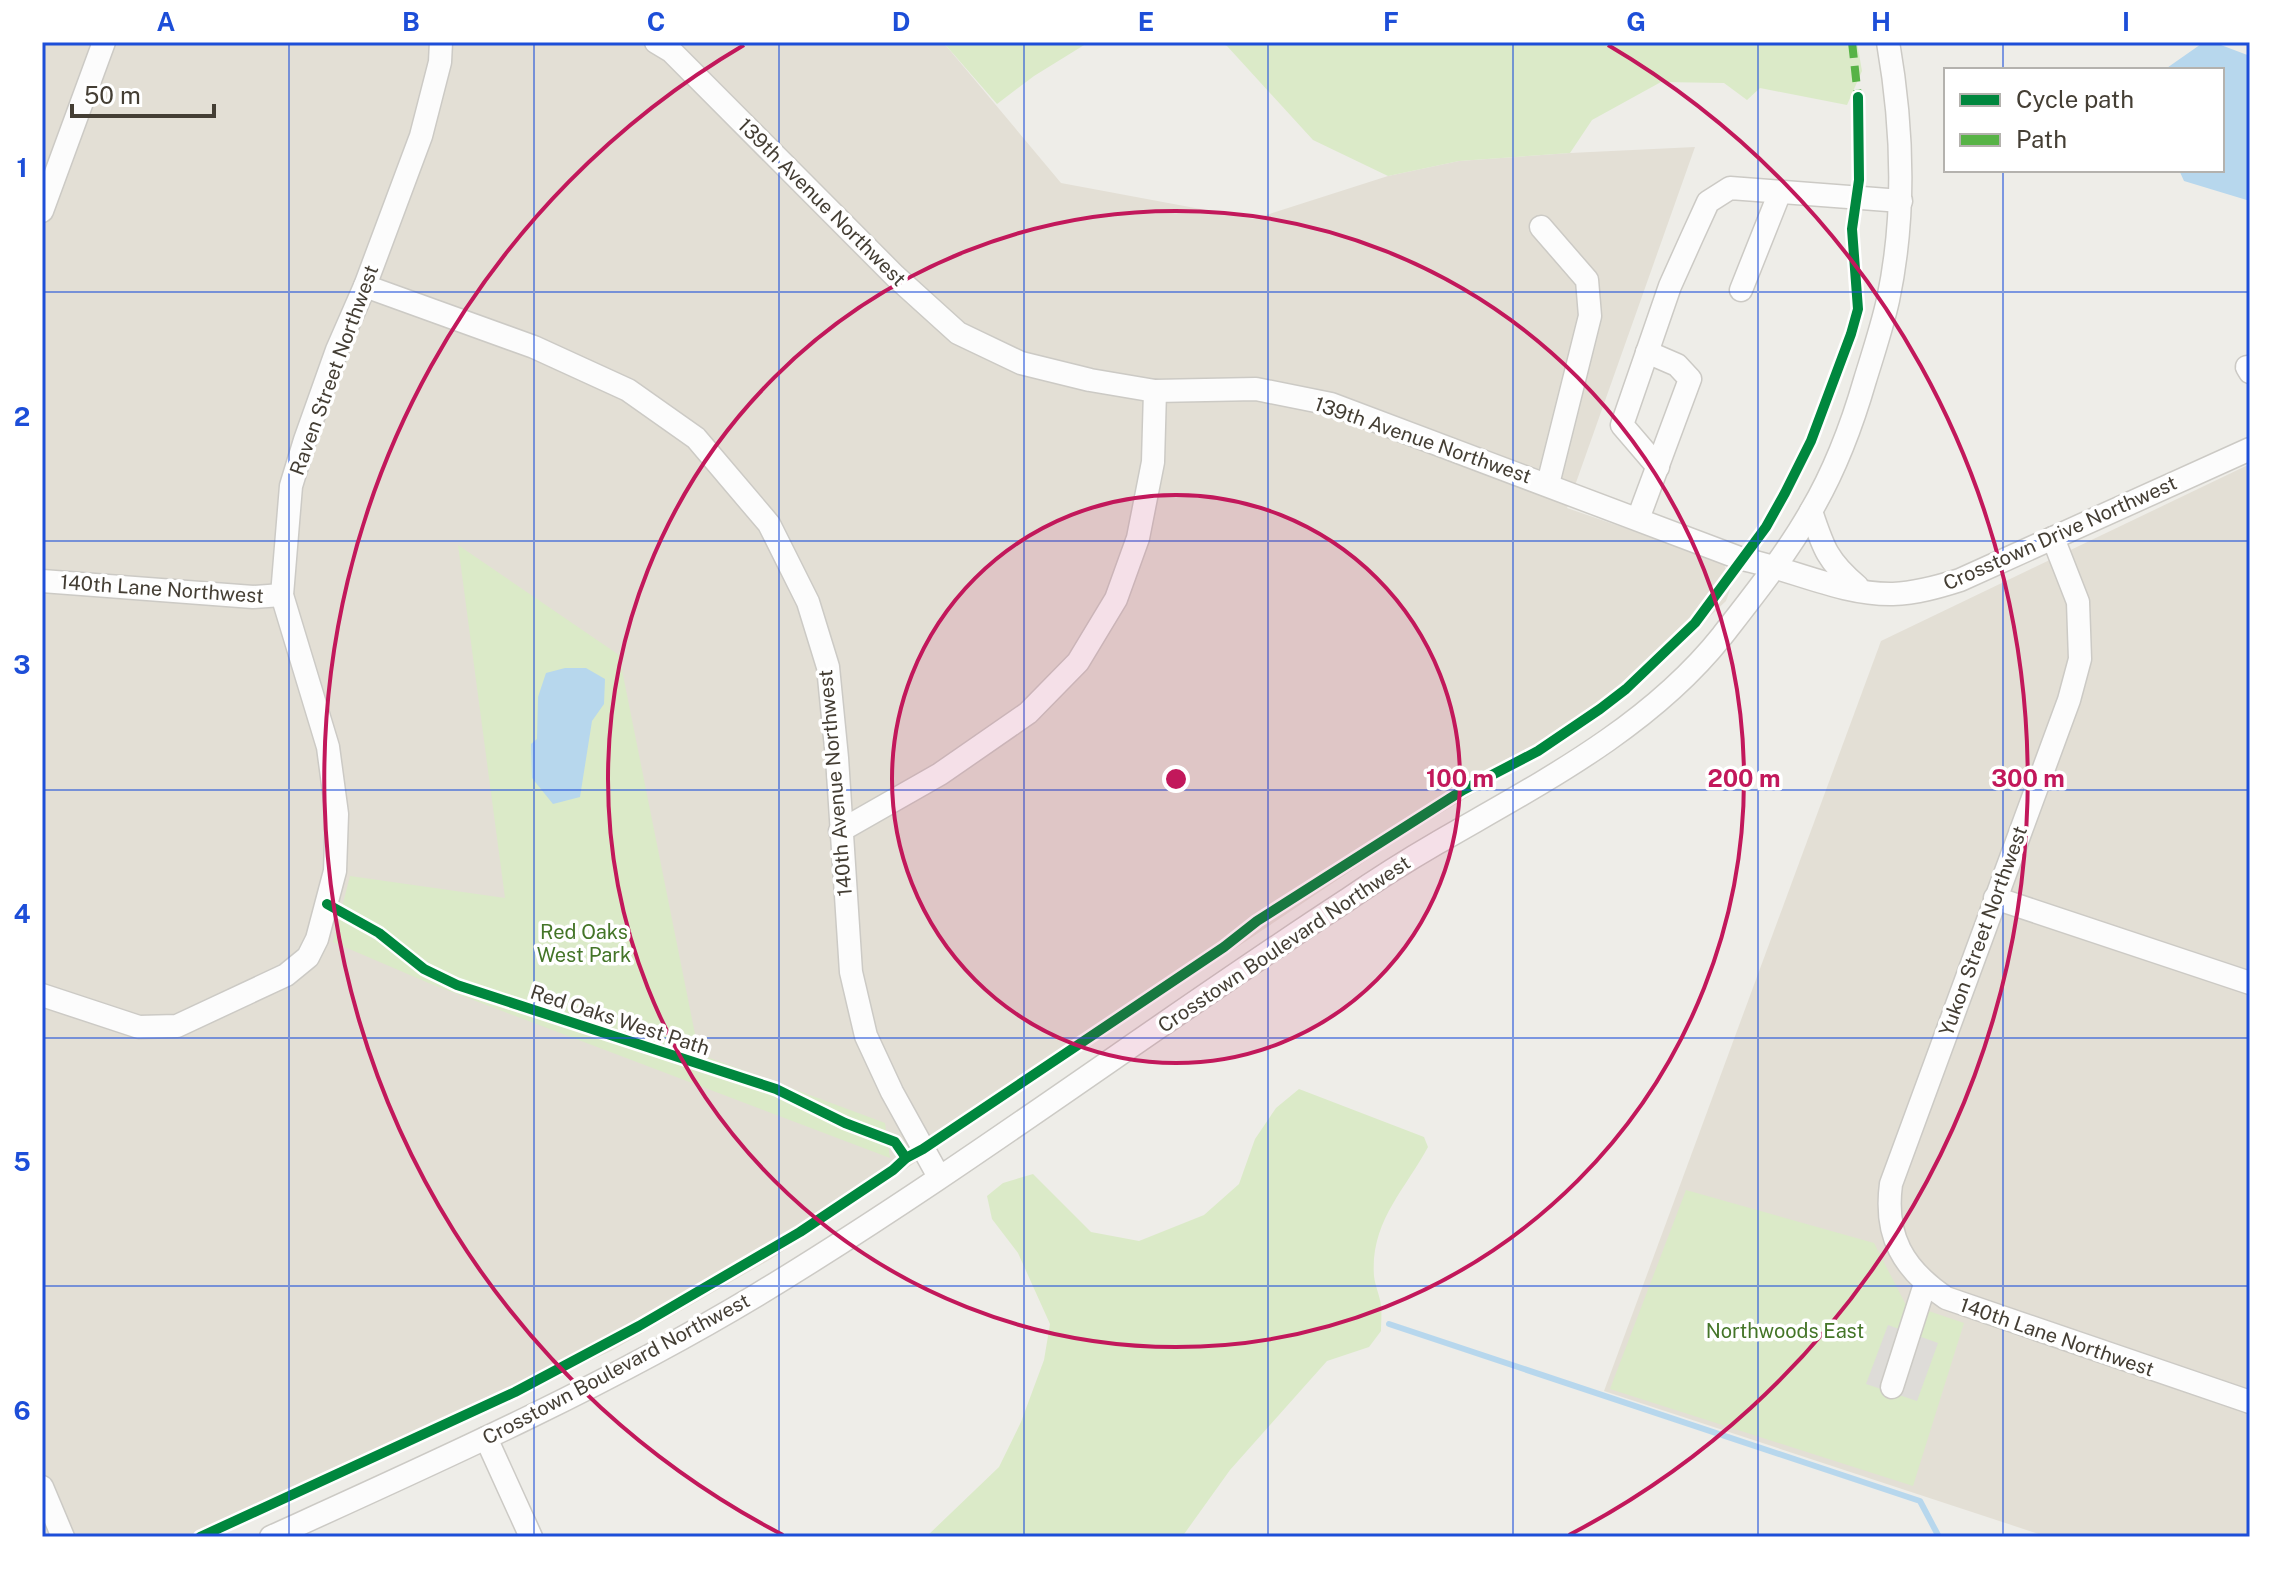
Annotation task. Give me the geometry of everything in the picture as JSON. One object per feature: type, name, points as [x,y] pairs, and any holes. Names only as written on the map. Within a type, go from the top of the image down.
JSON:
[{"type":"street","points":[[42,211],[104,42]]},
{"type":"street","name":"Raven Street Northwest","points":[[42,995],[139,1027],[177,1026],[286,975],[308,957],[317,939],[331,891],[337,814],[328,747],[282,595],[291,486],[337,350],[365,286],[421,136],[440,62],[441,42]]},
{"type":"street","name":"139th Avenue Northwest","points":[[656,42],[671,51],[895,276],[958,333],[1021,363],[1090,380],[1155,391],[1256,389],[1331,404],[1742,559],[1775,566]]},
{"type":"street","name":"Crosstown Boulevard Northwest","points":[[271,1537],[486,1438],[633,1365],[733,1309],[872,1222],[1315,920],[1428,848],[1548,779],[1624,727],[1667,692],[1720,638],[1775,566],[1811,511],[1840,453],[1860,397],[1888,303],[1899,237],[1899,124],[1888,42]]},
{"type":"street","points":[[1658,467],[1622,425],[1670,286],[1708,202],[1730,188],[1901,201]]},
{"type":"street","points":[[1741,290],[1780,192]]},
{"type":"street","points":[[1541,227],[1587,280],[1590,316],[1548,484]]},
{"type":"street","name":"140th Avenue Northwest","points":[[365,286],[534,347],[628,390],[696,438],[769,524],[808,602],[828,667],[851,972],[866,1036],[892,1092],[939,1177]]},
{"type":"street","points":[[1638,519],[1690,379],[1677,365],[1647,352]]},
{"type":"street","points":[[840,831],[940,774],[1028,713],[1078,662],[1116,599],[1138,538],[1153,462],[1155,391]]},
{"type":"street","name":"Crosstown Drive Northwest","points":[[1775,566],[1865,592],[1892,594],[1924,591],[1960,580],[2250,449]]},
{"type":"street","points":[[1811,511],[1823,547],[1837,569],[1865,592]]},
{"type":"street","name":"Yukon Street Northwest","points":[[1892,1234],[1888,1208],[1891,1184],[2069,700],[2080,659],[2078,602],[2053,538]]},
{"type":"street","name":"140th Lane Northwest","points":[[42,581],[253,597],[282,595]]},
{"type":"street","points":[[1995,898],[2250,983]]},
{"type":"street","name":"140th Lane Northwest","points":[[1892,1234],[1904,1258],[1925,1284],[1946,1298],[2250,1402]]},
{"type":"street","points":[[1892,1387],[1925,1284]]},
{"type":"street","points":[[486,1438],[531,1537]]},
{"type":"street","points":[[42,1487],[63,1537]]},
{"type":"shaded area","points":[[42,42],[943,42],[1061,183],[1254,219],[1388,176],[1459,161],[1695,147],[1567,508],[1723,562],[1732,584],[1726,601],[1639,683],[1588,724],[1400,838],[771,1259],[611,1351],[206,1537],[42,1537]]},
{"type":"shaded area","points":[[2250,464],[2250,1537],[2048,1537],[1604,1391],[1881,641]]},
{"type":"shaded area","points":[[1888,1325],[1938,1343],[1917,1401],[1866,1384]]},
{"type":"green space","points":[[943,42],[1089,42],[1034,76],[997,104]]},
{"type":"green space","points":[[1219,42],[1857,42],[1862,71],[1847,105],[1760,88],[1747,100],[1724,83],[1661,82],[1592,120],[1570,153],[1459,161],[1388,176],[1313,140],[1227,46]]},
{"type":"green space","name":"Red Oaks West Park","points":[[458,545],[619,655],[699,1054],[885,1123],[890,1158],[431,984],[333,942],[350,876],[505,898]]},
{"type":"green space","points":[[1299,1089],[1424,1137],[1428,1147],[1391,1207],[1378,1239],[1374,1276],[1381,1306],[1381,1331],[1369,1347],[1327,1361],[1230,1470],[1182,1537],[926,1537],[999,1467],[1021,1422],[1044,1360],[1050,1324],[1018,1253],[992,1219],[987,1196],[1003,1183],[1033,1174],[1091,1232],[1139,1241],[1204,1215],[1239,1184],[1255,1139],[1276,1108]]},
{"type":"green space","name":"Northwoods East","points":[[1686,1190],[1874,1243],[1905,1303],[1964,1323],[1913,1486],[1610,1389]]},
{"type":"water","points":[[2204,42],[2213,42],[2250,56],[2250,201],[2184,181],[2180,172],[2224,172],[2224,68],[2167,68]]},
{"type":"water","points":[[565,668],[586,668],[605,679],[604,704],[592,721],[580,797],[553,804],[532,778],[531,744],[537,739],[538,697],[546,673]]},
{"type":"waterway","points":[[1389,1324],[1920,1501],[1939,1537]]},
{"type":"marked path","points":[[1852,42],[1858,97]]},
{"type":"cycle path","points":[[200,1537],[515,1392],[639,1326],[800,1232],[1224,947],[1257,921],[1463,790],[1538,751],[1626,689],[1695,623],[1766,527],[1811,441],[1858,309],[1852,229],[1859,180],[1858,97]]},
{"type":"cycle path","name":"Red Oaks West Path","points":[[327,904],[379,933],[424,969],[457,985],[776,1089],[845,1123],[895,1142],[906,1158]]}]
